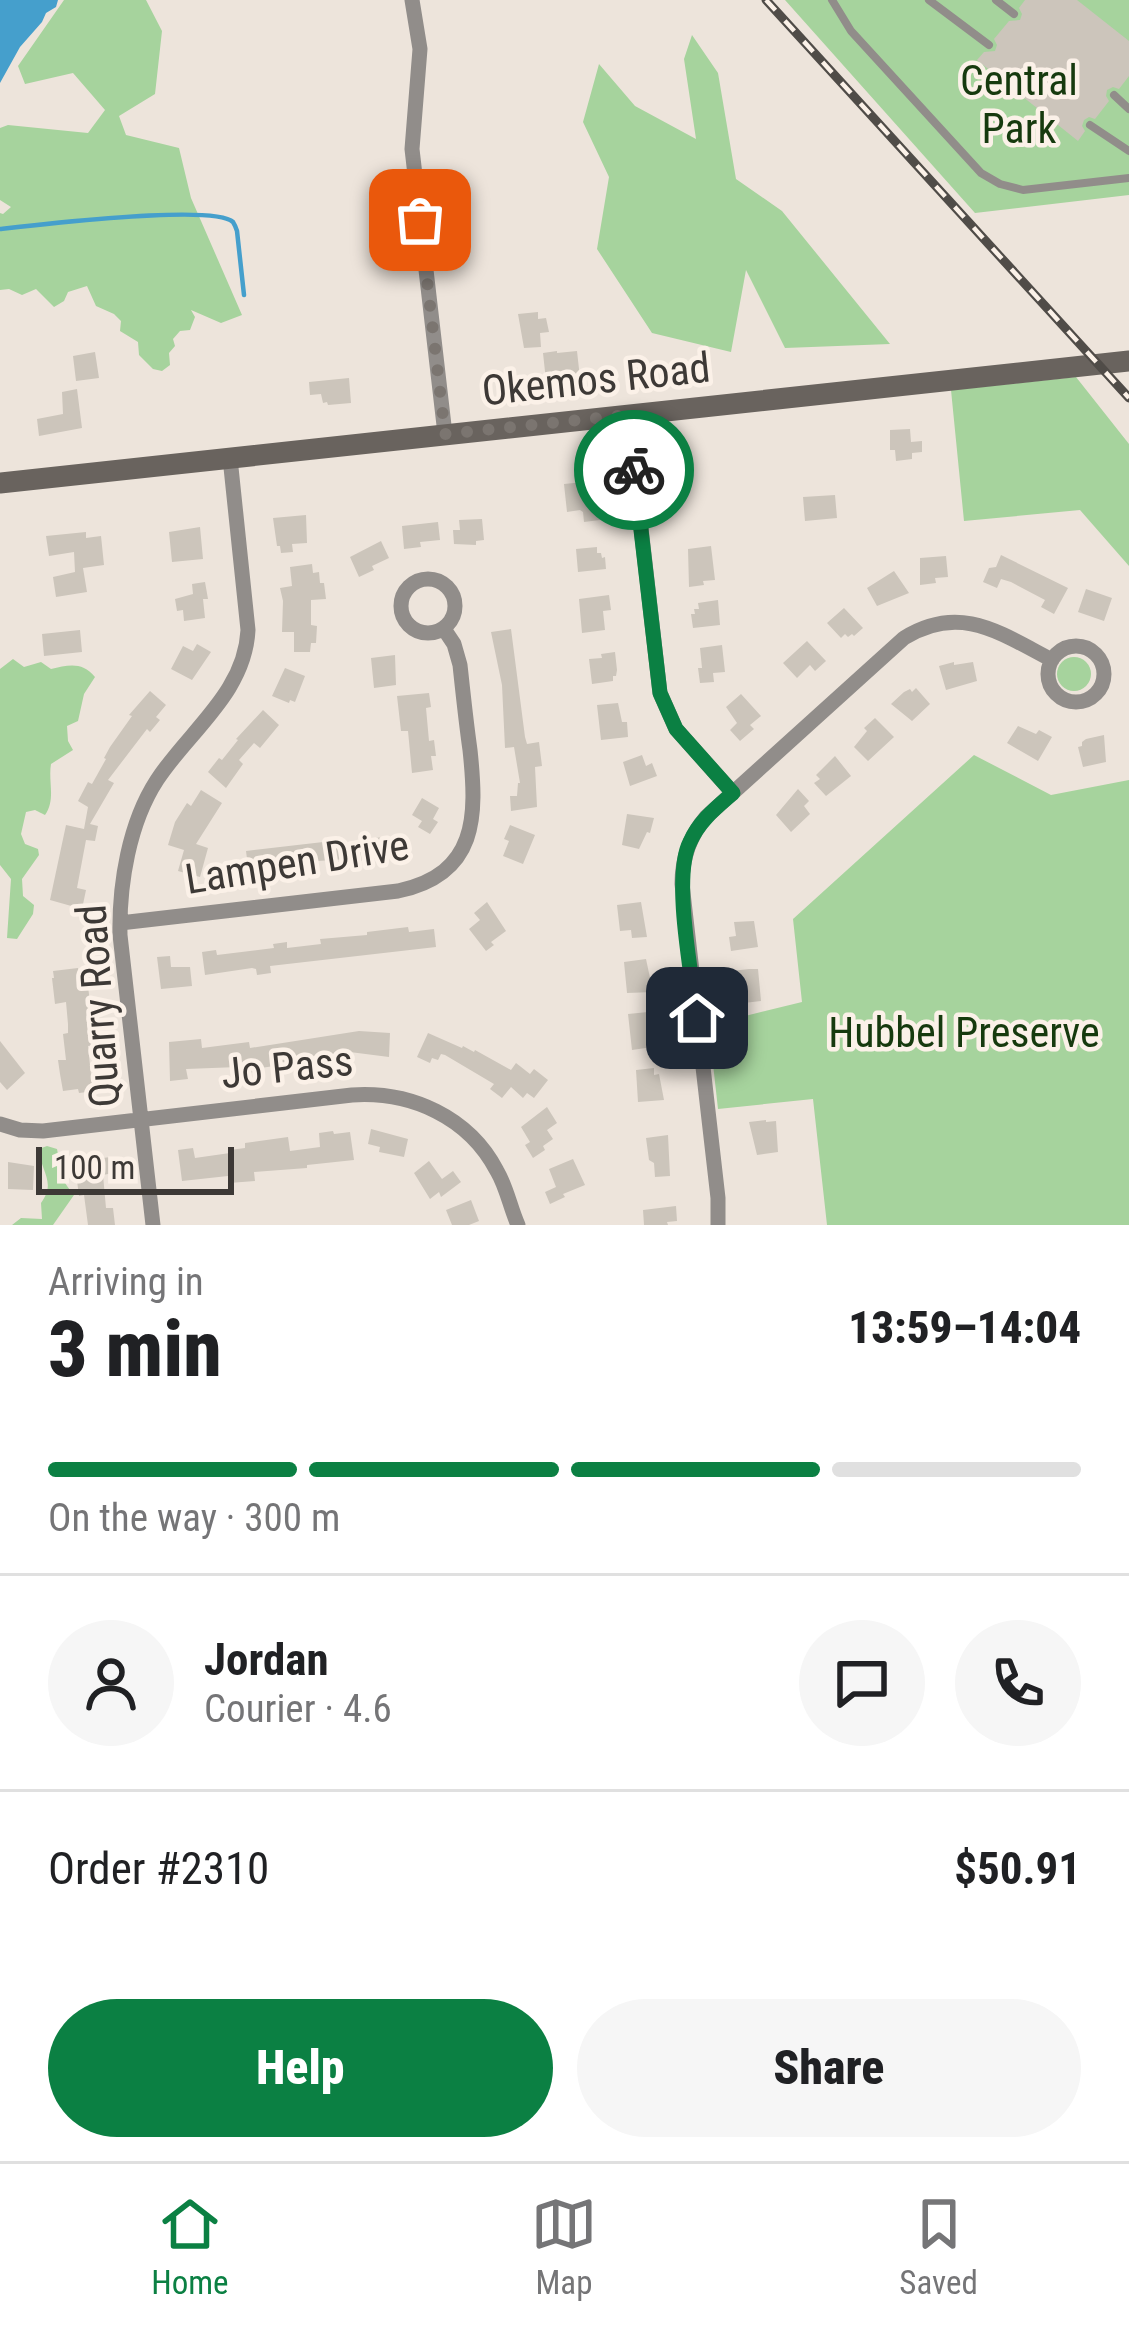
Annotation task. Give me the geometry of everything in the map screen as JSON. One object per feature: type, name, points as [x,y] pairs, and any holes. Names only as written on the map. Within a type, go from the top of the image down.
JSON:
[{"type":"street","points":[[412,0],[420,50],[412,149],[445,434]]},
{"type":"street","name":"Okemos Road","points":[[0,483],[1129,361]]},
{"type":"street","points":[[628,415],[660,693],[676,729],[733,793]]},
{"type":"street","name":"Quarry Road","points":[[154,1225],[120,923],[132,837],[145,801],[229,690],[246,653],[248,630],[230,458]]},
{"type":"street","points":[[718,1225],[682,873],[686,850],[698,827],[904,638],[926,626],[950,621],[976,624],[1052,660]]},
{"type":"street","name":"Lampen Drive","points":[[120,923],[398,890],[420,885],[448,866],[468,836],[475,797],[460,665],[444,628]]},
{"type":"street","name":"Jo Pass","points":[[0,1124],[43,1131],[368,1094],[414,1101],[443,1114],[481,1146],[499,1174],[518,1225]]},
{"type":"lane","points":[[832,0],[851,31],[981,173],[1023,190],[1129,178]]},
{"type":"lane","points":[[929,0],[989,45]]},
{"type":"lane","points":[[996,0],[1014,14]]},
{"type":"lane","points":[[1114,95],[1129,109]]},
{"type":"lane","points":[[1090,124],[1129,151]]},
{"type":"green space","points":[[64,0],[146,0],[162,31],[155,94],[119,116],[126,135],[179,148],[191,198],[242,315],[221,323],[191,310],[195,317],[190,330],[180,331],[173,339],[170,365],[162,371],[139,355],[138,342],[120,331],[121,321],[114,314],[96,306],[87,286],[68,292],[54,307],[36,289],[22,295],[0,290],[0,213],[11,207],[0,200],[0,128],[88,133],[105,110],[73,73],[25,84],[18,66]]},
{"type":"green space","name":"Central Park","points":[[785,0],[1129,0],[1129,195],[975,213]]},
{"type":"green space","points":[[692,35],[718,73],[736,179],[782,211],[890,344],[785,348],[746,270],[731,352],[652,333],[597,249],[609,177],[583,122],[599,64],[635,106],[696,139],[684,59]]},
{"type":"green space","points":[[1076,377],[1129,444],[1129,566],[1080,510],[964,521],[951,390]]},
{"type":"green space","points":[[1074,657],[1086,662],[1091,674],[1086,686],[1074,691],[1062,686],[1057,674],[1062,662]]},
{"type":"green space","points":[[13,659],[24,667],[41,662],[51,669],[80,666],[95,677],[84,694],[78,721],[67,726],[73,750],[51,764],[51,797],[45,815],[26,812],[21,834],[39,855],[22,879],[23,896],[34,905],[17,939],[7,938],[11,879],[0,865],[0,669]]},
{"type":"green space","name":"Hubbel Preserve","points":[[974,755],[1051,795],[1129,780],[1129,1225],[827,1225],[813,1099],[718,1109],[708,1019],[737,1018],[802,1002],[793,919]]},
{"type":"green space","points":[[39,1149],[57,1149],[62,1176],[74,1195],[53,1225],[12,1225],[21,1218],[42,1219],[48,1182]]},
{"type":"water","points":[[0,0],[58,0],[20,47],[0,83]]},
{"type":"building","points":[[1025,0],[1077,0],[1129,41],[1129,76],[1119,89],[1107,90],[1109,101],[1095,119],[1084,120],[1085,131],[1078,141],[977,60],[984,52],[995,51],[994,39],[1009,21],[1020,20],[1019,8]]},
{"type":"building","points":[[538,312],[538,319],[546,318],[549,332],[540,333],[541,347],[524,348],[518,314]]},
{"type":"building","points":[[577,351],[580,378],[573,379],[574,391],[547,390],[543,353]]},
{"type":"building","points":[[95,352],[99,378],[76,381],[73,356]]},
{"type":"building","points":[[349,378],[351,403],[328,405],[321,394],[310,395],[309,382]]},
{"type":"building","points":[[77,389],[82,428],[39,436],[37,419],[63,414],[62,392]]},
{"type":"building","points":[[910,429],[911,442],[922,441],[922,452],[896,461],[895,450],[890,450],[890,430]]},
{"type":"building","points":[[584,482],[589,500],[598,500],[600,520],[584,522],[580,510],[567,512],[564,484]]},
{"type":"building","points":[[835,495],[837,518],[805,521],[803,497]]},
{"type":"building","points":[[306,515],[307,543],[292,544],[293,552],[281,553],[273,518]]},
{"type":"building","points":[[482,519],[484,540],[476,545],[454,544],[453,530],[460,530],[459,520]]},
{"type":"building","points":[[438,522],[440,540],[404,549],[402,526]]},
{"type":"building","points":[[200,527],[203,559],[172,562],[169,532]]},
{"type":"building","points":[[86,532],[86,538],[101,536],[104,565],[83,568],[87,592],[56,597],[53,577],[75,572],[74,552],[49,556],[46,536]]},
{"type":"building","points":[[381,541],[389,558],[359,577],[350,557]]},
{"type":"building","points":[[711,546],[715,580],[689,587],[688,549]]},
{"type":"building","points":[[597,547],[597,553],[605,557],[606,569],[578,572],[576,549]]},
{"type":"building","points":[[1001,555],[1068,588],[1054,614],[1041,607],[1045,600],[1011,582],[1001,579],[997,588],[983,582]]},
{"type":"building","points":[[946,556],[948,577],[920,585],[920,558]]},
{"type":"building","points":[[312,564],[313,573],[319,572],[320,583],[324,583],[326,599],[311,600],[316,643],[311,643],[310,652],[294,652],[294,632],[282,632],[280,588],[292,586],[290,567]]},
{"type":"building","points":[[894,571],[909,593],[877,606],[867,588]]},
{"type":"building","points":[[205,582],[205,618],[184,621],[175,599],[193,594],[192,584]]},
{"type":"building","points":[[1086,589],[1112,598],[1104,621],[1078,612]]},
{"type":"building","points":[[609,595],[611,610],[603,611],[605,630],[582,633],[579,599]]},
{"type":"building","points":[[718,600],[720,625],[693,628],[691,614],[699,609],[698,603]]},
{"type":"building","points":[[844,608],[863,628],[841,638],[827,623]]},
{"type":"building","points":[[511,629],[525,737],[527,744],[539,742],[542,766],[535,767],[537,807],[511,811],[510,796],[517,796],[520,783],[514,747],[505,748],[502,685],[491,632]]},
{"type":"building","points":[[80,630],[82,652],[44,656],[42,634]]},
{"type":"building","points":[[807,641],[826,661],[815,671],[810,665],[797,678],[783,663]]},
{"type":"building","points":[[197,644],[211,652],[192,680],[171,669],[183,646],[193,651]]},
{"type":"building","points":[[722,645],[725,672],[713,673],[714,682],[700,683],[700,648]]},
{"type":"building","points":[[615,652],[613,681],[592,684],[589,659]]},
{"type":"building","points":[[395,655],[396,685],[374,688],[371,658]]},
{"type":"building","points":[[973,662],[977,681],[946,690],[939,666]]},
{"type":"building","points":[[285,668],[305,676],[295,702],[272,696]]},
{"type":"building","points":[[916,688],[930,704],[912,721],[891,704]]},
{"type":"building","points":[[150,691],[166,705],[156,717],[160,720],[150,732],[147,729],[108,780],[114,783],[90,824],[98,826],[95,841],[86,840],[77,888],[86,890],[82,909],[50,900],[66,825],[84,829],[88,807],[78,801],[129,715]]},
{"type":"building","points":[[429,693],[429,741],[434,740],[436,756],[431,756],[433,770],[412,773],[408,731],[401,731],[397,696]]},
{"type":"building","points":[[741,694],[761,716],[740,741],[730,730],[737,723],[726,707]]},
{"type":"building","points":[[618,703],[628,737],[601,740],[597,705]]},
{"type":"building","points":[[263,710],[279,725],[260,748],[254,743],[239,760],[243,764],[226,788],[208,772]]},
{"type":"building","points":[[875,718],[894,737],[868,761],[854,747]]},
{"type":"building","points":[[1018,726],[1052,737],[1038,761],[1007,743]]},
{"type":"building","points":[[1104,735],[1106,762],[1083,767],[1078,747],[1086,739]]},
{"type":"building","points":[[642,755],[657,776],[630,786],[623,762]]},
{"type":"building","points":[[835,756],[851,776],[826,796],[814,783]]},
{"type":"building","points":[[798,789],[809,801],[804,806],[810,814],[791,832],[776,815]]},
{"type":"building","points":[[201,790],[222,803],[196,844],[208,848],[200,877],[178,871],[184,850],[168,845],[175,822]]},
{"type":"building","points":[[422,798],[439,808],[433,819],[438,822],[430,834],[418,827],[422,821],[412,815]]},
{"type":"building","points":[[627,814],[654,818],[639,849],[622,845]]},
{"type":"building","points":[[510,825],[535,835],[523,864],[503,856]]},
{"type":"building","points":[[384,837],[386,857],[349,863],[348,859],[287,863],[287,867],[249,874],[246,851],[332,841],[333,847]]},
{"type":"building","points":[[487,902],[506,931],[486,951],[469,929],[480,920],[474,913]]},
{"type":"building","points":[[641,902],[647,937],[632,938],[631,930],[620,931],[617,905]]},
{"type":"building","points":[[754,921],[758,947],[731,951],[734,922]]},
{"type":"building","points":[[408,927],[409,932],[434,929],[436,947],[270,966],[271,973],[257,975],[252,968],[205,975],[202,952],[216,950],[217,955],[287,942],[287,948],[321,944],[320,939]]},
{"type":"building","points":[[170,956],[171,967],[190,967],[192,986],[161,989],[157,957]]},
{"type":"building","points":[[646,959],[653,992],[627,993],[624,962]]},
{"type":"building","points":[[78,968],[80,988],[88,986],[95,1045],[88,1046],[91,1075],[101,1074],[103,1090],[79,1093],[78,1089],[63,1091],[58,1060],[66,1060],[66,1002],[55,1004],[52,978],[53,971]]},
{"type":"building","points":[[758,969],[761,1001],[744,1003],[732,971]]},
{"type":"building","points":[[648,1012],[659,1046],[632,1050],[628,1014]]},
{"type":"building","points":[[359,1031],[390,1033],[389,1057],[342,1051],[343,1055],[328,1060],[239,1075],[238,1067],[186,1069],[188,1079],[170,1081],[169,1042],[201,1039],[202,1048],[249,1042],[250,1048]]},
{"type":"building","points":[[428,1033],[475,1050],[511,1070],[516,1063],[530,1074],[534,1069],[548,1080],[534,1098],[527,1093],[523,1098],[511,1087],[502,1098],[490,1089],[494,1084],[445,1055],[430,1063],[417,1057]]},
{"type":"building","points":[[0,1041],[25,1073],[7,1090],[0,1082]]},
{"type":"building","points":[[654,1068],[664,1100],[638,1102],[636,1070]]},
{"type":"building","points":[[547,1107],[557,1123],[547,1130],[553,1139],[533,1158],[521,1127]]},
{"type":"building","points":[[776,1121],[778,1152],[757,1155],[749,1122]]},
{"type":"building","points":[[371,1129],[408,1139],[404,1157],[379,1152],[380,1147],[368,1144]]},
{"type":"building","points":[[350,1132],[354,1160],[254,1172],[255,1181],[229,1183],[228,1176],[182,1181],[178,1150],[193,1148],[195,1158],[230,1153],[245,1148],[245,1143],[288,1137],[290,1151],[320,1147],[319,1133]]},
{"type":"building","points":[[668,1135],[670,1176],[655,1177],[646,1138]]},
{"type":"building","points":[[111,1157],[113,1173],[103,1175],[106,1208],[113,1208],[115,1225],[88,1225],[84,1195],[79,1196],[76,1173],[70,1173],[69,1162]]},
{"type":"building","points":[[573,1159],[585,1185],[550,1204],[545,1192],[556,1187],[549,1169]]},
{"type":"building","points":[[429,1161],[442,1179],[453,1171],[461,1182],[430,1199],[414,1173]]},
{"type":"building","points":[[8,1162],[34,1166],[33,1190],[8,1189]]},
{"type":"building","points":[[471,1200],[479,1221],[452,1225],[446,1210]]},
{"type":"building","points":[[676,1206],[677,1221],[644,1225],[643,1210]]},
{"type":"waterway","points":[[0,229],[122,217],[219,217],[233,222],[237,231],[244,295]]},
{"type":"railway","points":[[766,0],[1129,398]]},
{"type":"way so far","points":[[420,220],[445,434],[628,415],[634,470]]},
{"type":"route","points":[[634,470],[660,693],[676,729],[733,793],[698,827],[683,861],[697,1018]]}]
